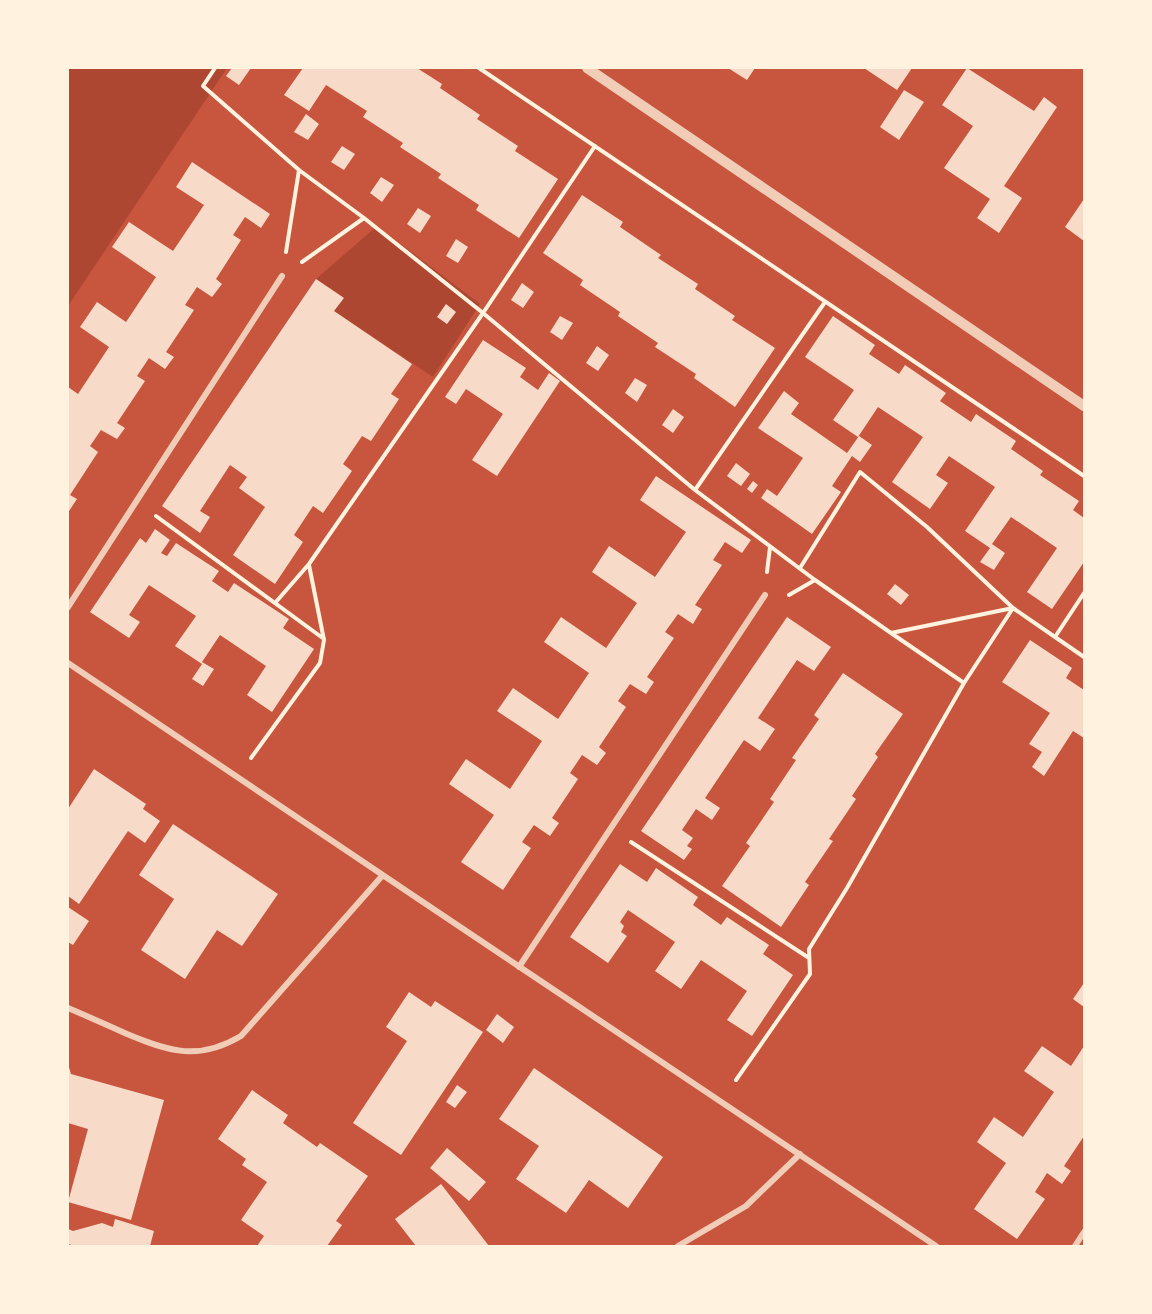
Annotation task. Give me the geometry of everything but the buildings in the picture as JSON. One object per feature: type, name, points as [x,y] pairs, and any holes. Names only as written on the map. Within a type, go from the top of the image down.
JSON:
[{"type":"street","points":[[587,68],[1084,406]]},
{"type":"street","points":[[68,607],[282,276]]},
{"type":"street","points":[[519,967],[765,594]]},
{"type":"street","points":[[68,663],[382,876],[722,1100],[936,1246]]},
{"type":"street","points":[[68,1008],[160,1047],[182,1052],[205,1051],[224,1046],[241,1036],[382,876]]},
{"type":"street","points":[[678,1246],[746,1206],[800,1154]]},
{"type":"street","points":[[1075,1246],[1084,1233]]},
{"type":"path","points":[[215,68],[203,86],[299,170],[364,218],[483,313],[695,490],[800,568],[964,684]]},
{"type":"path","points":[[478,68],[1084,476]]},
{"type":"path","points":[[276,603],[309,564],[483,313],[595,146]]},
{"type":"path","points":[[282,276],[299,170]]},
{"type":"path","points":[[282,276],[364,218]]},
{"type":"path","points":[[695,490],[825,302]]},
{"type":"path","points":[[800,568],[860,472],[927,526],[1013,608],[1084,657]]},
{"type":"path","points":[[136,501],[324,640]]},
{"type":"path","points":[[237,778],[320,663],[324,640],[309,564]]},
{"type":"path","points":[[1055,637],[1084,593]]},
{"type":"path","points":[[891,633],[1013,608]]},
{"type":"path","points":[[722,1100],[810,974],[809,949],[847,888],[964,684],[1013,608]]},
{"type":"path","points":[[611,828],[809,958]]},
{"type":"shaded area","points":[[68,68],[227,68],[68,306]]},
{"type":"shaded area","points":[[377,226],[480,304],[433,377],[334,311],[343,297],[316,279]]}]
